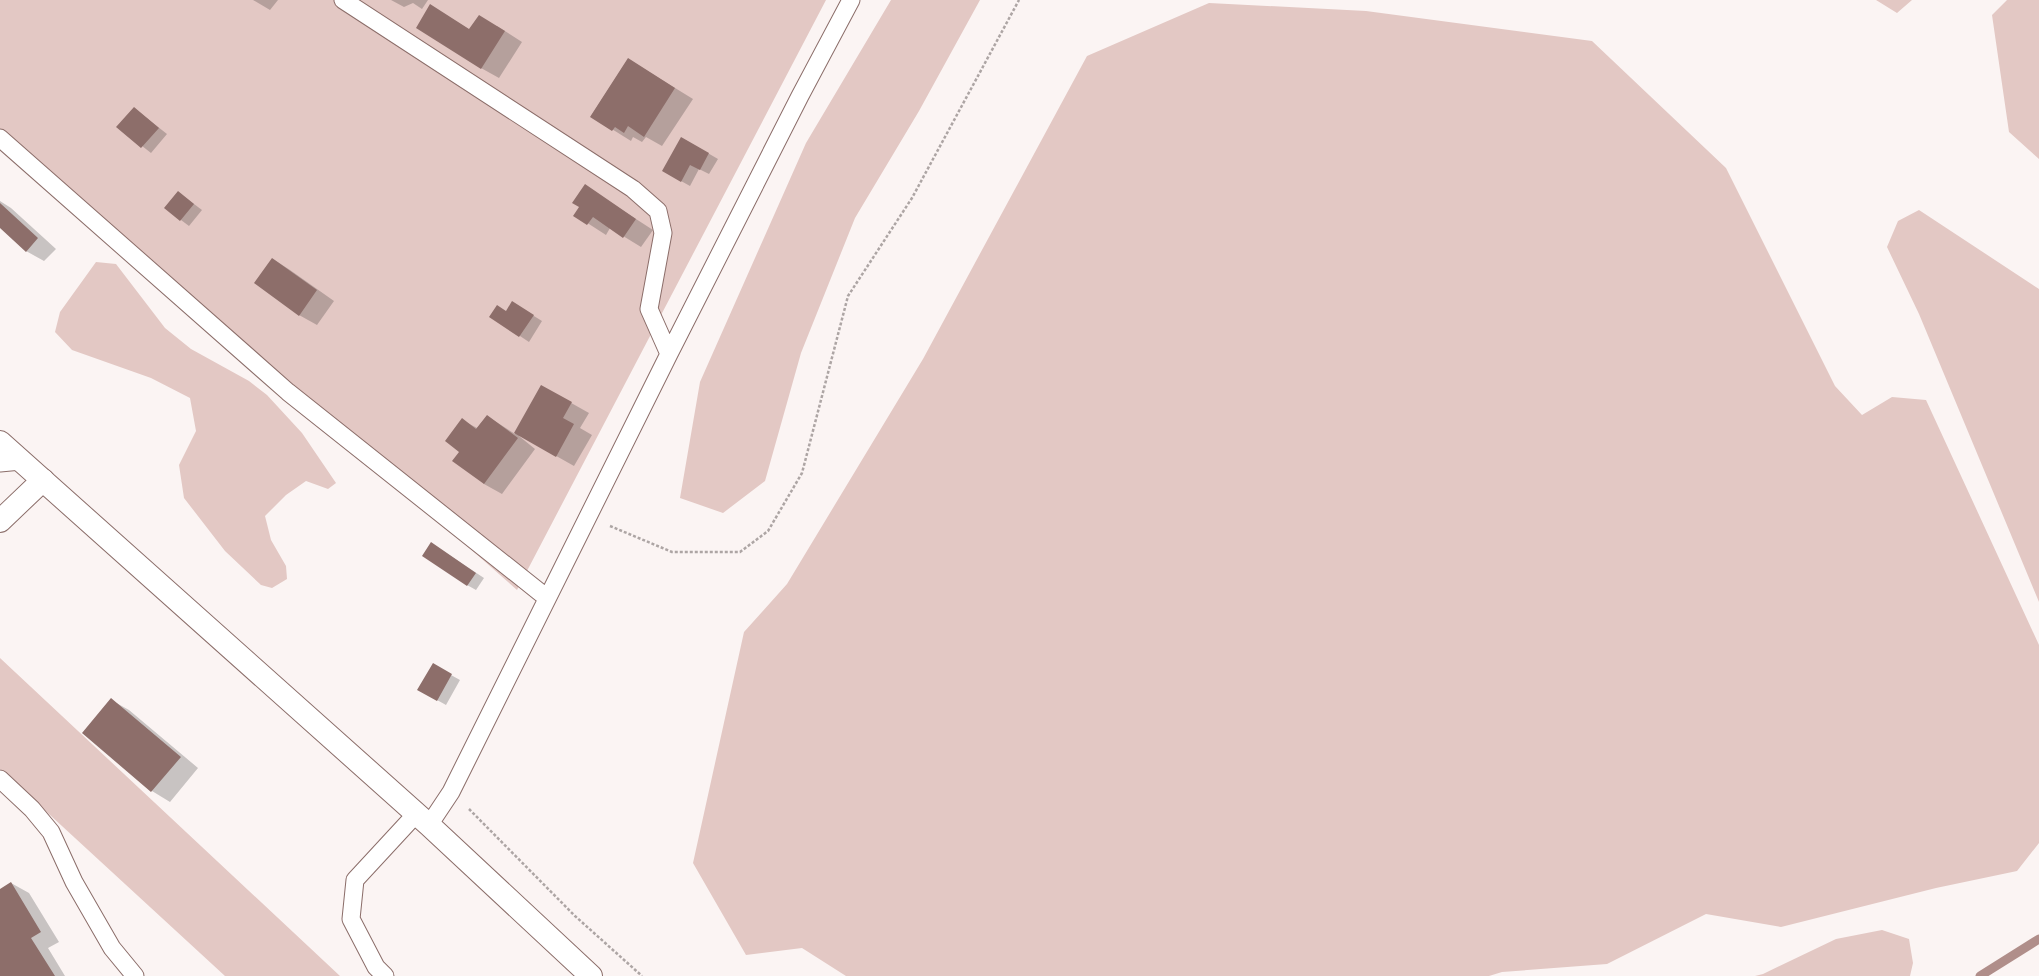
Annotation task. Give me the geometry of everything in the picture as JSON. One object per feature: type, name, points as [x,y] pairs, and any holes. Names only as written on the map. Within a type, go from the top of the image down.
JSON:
[{"type":"main road","points":[[0,442],[422,819],[591,976]]},
{"type":"main road","points":[[0,521],[43,480]]},
{"type":"lane","points":[[343,0],[633,189],[658,211],[663,233],[649,309],[669,354]]},
{"type":"lane","points":[[385,976],[376,967],[351,919],[355,880],[451,792],[669,354],[800,96],[851,0]]},
{"type":"lane","points":[[0,138],[288,392],[547,598]]},
{"type":"lane","points":[[0,463],[21,461]]},
{"type":"lane","points":[[0,779],[32,809],[51,832],[74,882],[89,909],[112,948],[135,976]]},
{"type":"path","points":[[587,517],[672,552],[740,552],[768,531],[802,473],[848,296],[912,198],[1019,0]]},
{"type":"path","points":[[451,792],[574,916],[642,976]]},
{"type":"shaded area","points":[[0,0],[826,0],[517,590],[0,134]]},
{"type":"shaded area","points":[[891,0],[980,0],[919,111],[855,218],[801,353],[765,481],[723,513],[680,498],[700,382],[806,143]]},
{"type":"shaded area","points":[[1876,0],[1912,0],[1897,13]]},
{"type":"shaded area","points":[[2007,0],[2039,0],[2039,159],[2009,132],[1992,15]]},
{"type":"shaded area","points":[[1209,3],[1366,11],[1592,41],[1726,168],[1835,386],[1862,415],[1892,397],[1926,400],[2039,645],[2039,843],[2017,871],[1936,888],[1781,927],[1706,914],[1607,964],[1502,972],[1489,976],[846,976],[802,948],[746,955],[693,863],[744,632],[787,584],[923,359],[1087,56]]},
{"type":"shaded area","points":[[1919,210],[2039,289],[2039,602],[1919,314],[1887,247],[1898,221]]},
{"type":"shaded area","points":[[96,262],[116,264],[165,328],[191,349],[249,381],[267,395],[302,433],[336,483],[328,489],[306,481],[286,495],[265,516],[271,540],[286,566],[287,579],[272,588],[261,585],[225,551],[184,498],[179,465],[196,431],[190,398],[151,378],[72,350],[55,332],[60,312]]},
{"type":"shaded area","points":[[0,658],[340,976],[225,976],[0,769]]},
{"type":"shaded area","points":[[1882,930],[1909,939],[1913,963],[1910,976],[1755,976],[1763,974],[1836,939]]},
{"type":"building","points":[[430,4],[469,29],[479,15],[505,31],[481,69],[416,28]]},
{"type":"building","points":[[628,58],[675,88],[644,137],[628,126],[624,133],[615,127],[612,131],[590,117]]},
{"type":"building","points":[[134,107],[159,128],[141,148],[116,127]]},
{"type":"building","points":[[681,137],[709,153],[700,170],[690,165],[681,182],[662,171]]},
{"type":"building","points":[[585,184],[636,219],[623,238],[593,217],[587,225],[573,216],[579,207],[572,203]]},
{"type":"building","points":[[178,191],[194,204],[180,221],[164,208]]},
{"type":"building","points":[[0,203],[38,238],[26,252],[0,228]]},
{"type":"building","points":[[272,258],[317,290],[299,316],[254,283]]},
{"type":"building","points":[[512,301],[534,315],[519,337],[489,317],[497,305],[506,311]]},
{"type":"building","points":[[541,385],[572,402],[563,418],[574,424],[556,457],[514,433]]},
{"type":"building","points":[[487,415],[518,438],[484,484],[452,461],[459,452],[445,441],[462,418],[476,429]]},
{"type":"building","points":[[431,542],[476,573],[467,586],[422,556]]},
{"type":"building","points":[[433,663],[452,674],[437,701],[417,690]]},
{"type":"building","points":[[111,698],[181,757],[151,792],[82,733]]},
{"type":"building","points":[[11,882],[41,932],[31,938],[55,976],[0,976],[0,889]]},
{"type":"waterway","points":[[1980,976],[2039,939]]}]
